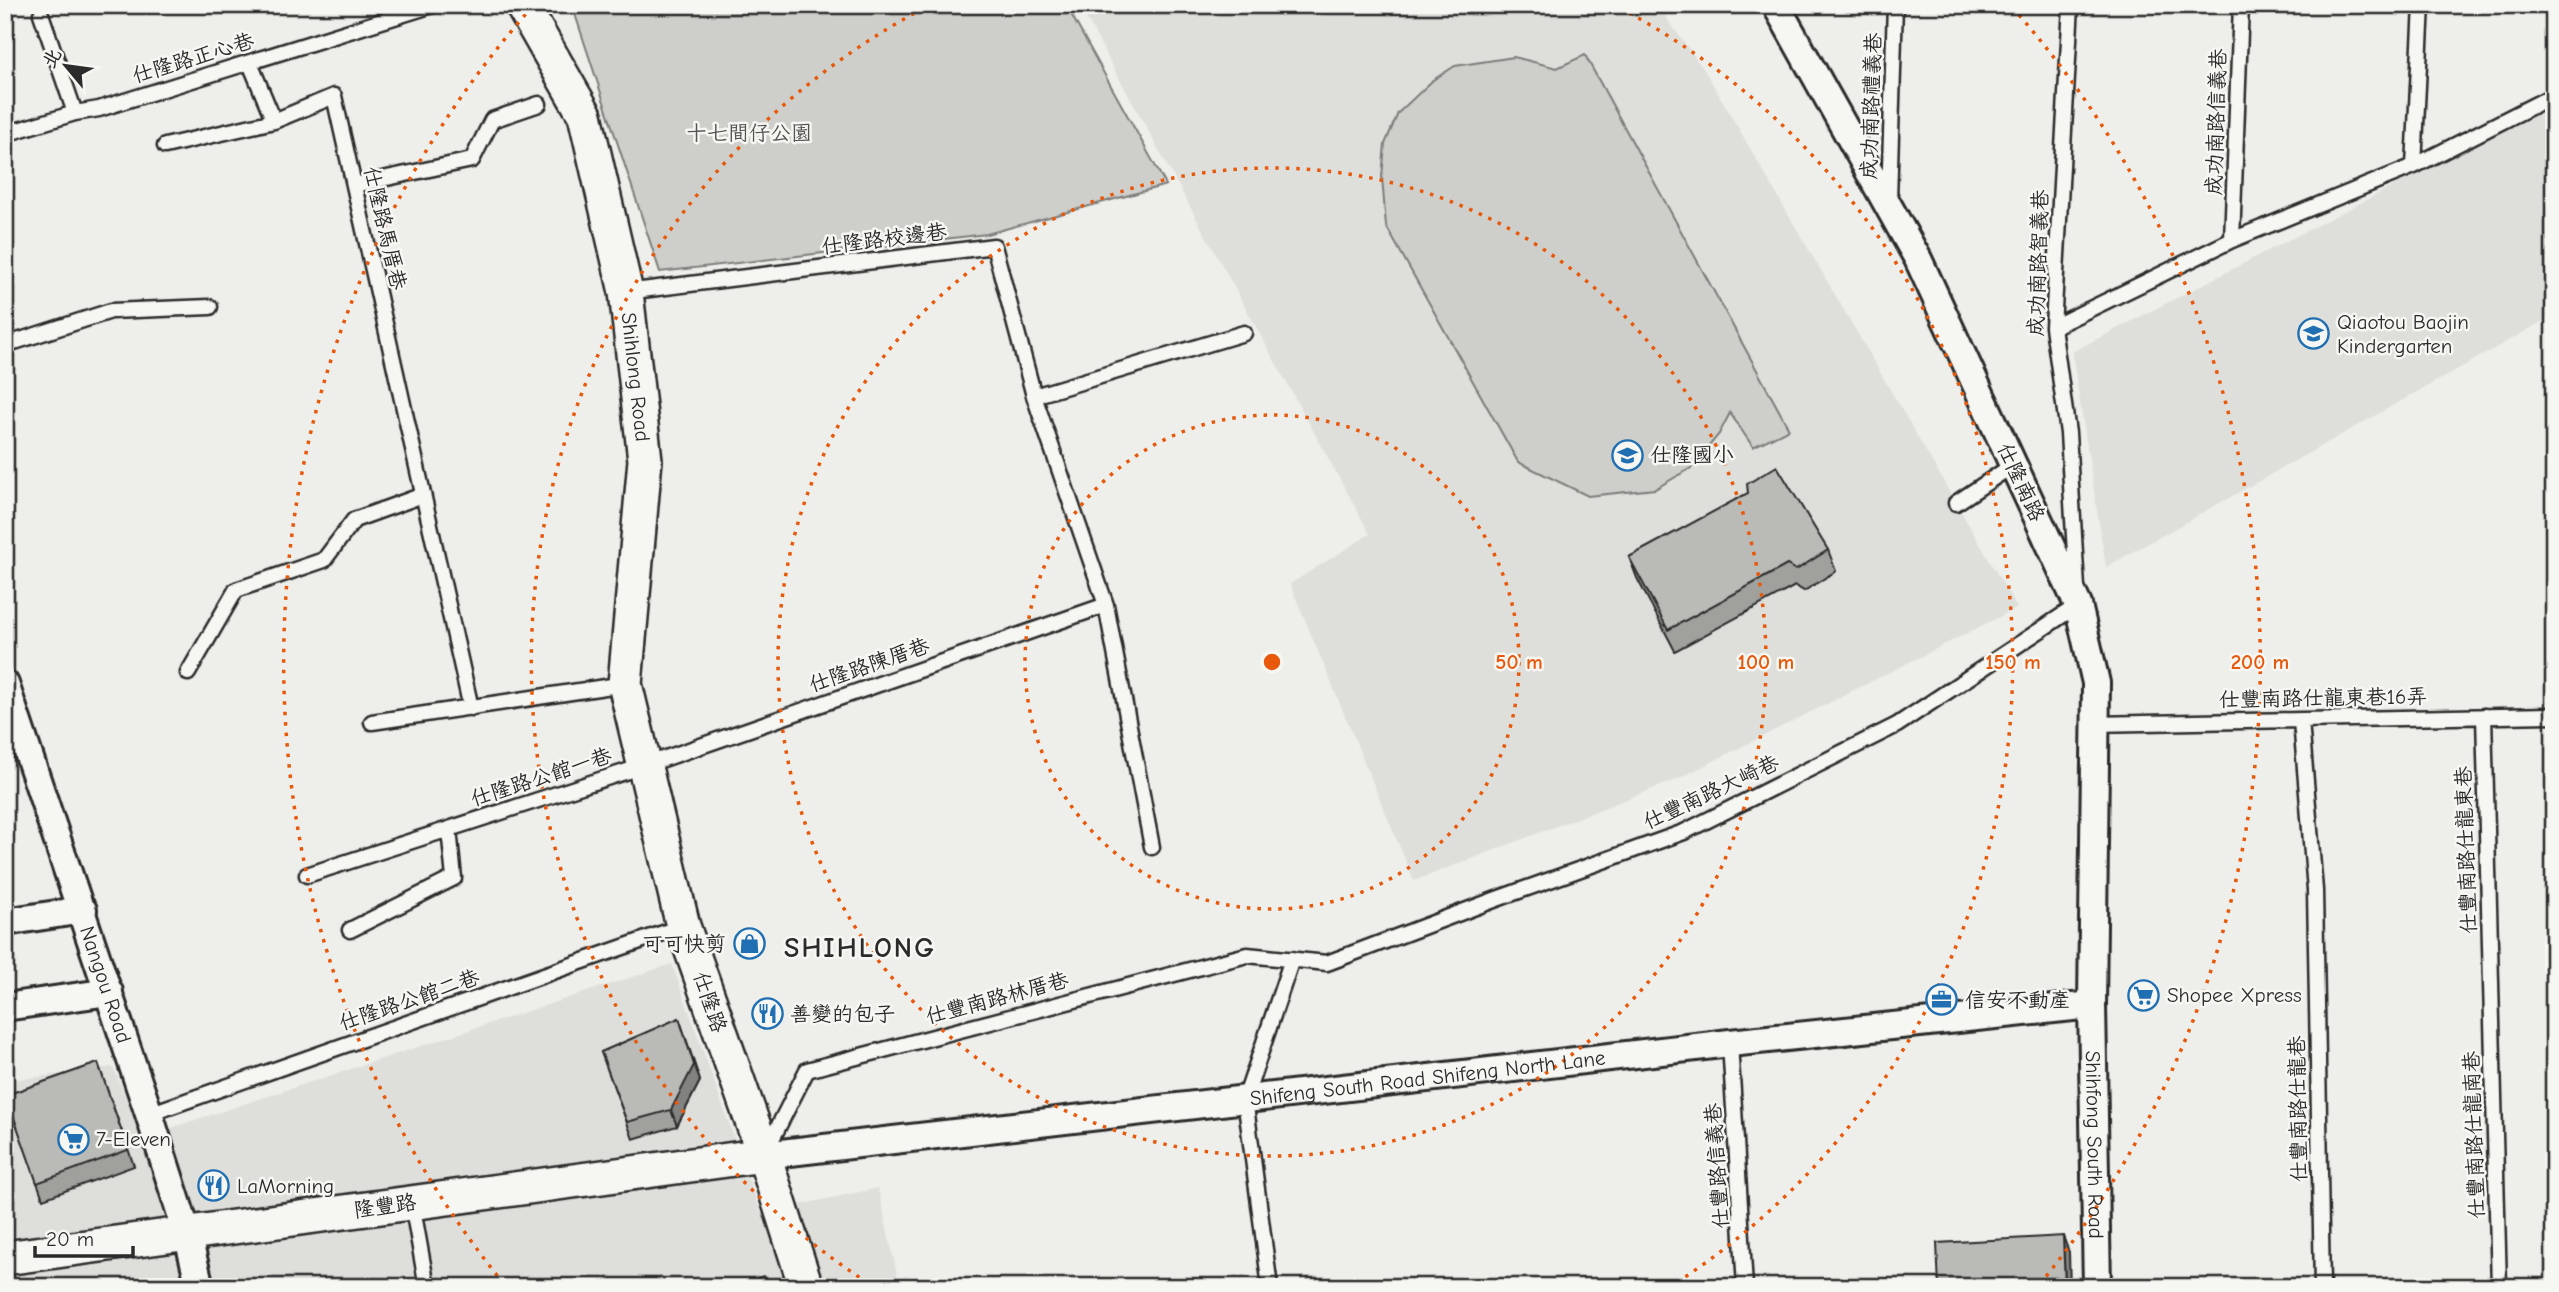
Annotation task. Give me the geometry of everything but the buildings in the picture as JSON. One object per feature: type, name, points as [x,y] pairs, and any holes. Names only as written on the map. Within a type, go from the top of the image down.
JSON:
[{"type":"street","name":"Shihlong Road","points":[[522,5],[585,115],[626,292],[645,460],[625,684],[646,765]]},
{"type":"street","name":"仕隆南路","points":[[1776,5],[1918,259],[2078,605],[2096,683],[2092,1005]]},
{"type":"street","name":"Nangou Road","points":[[5,685],[83,910],[187,1233],[200,1287]]},
{"type":"street","name":"仕隆路","points":[[646,765],[683,926],[764,1155],[806,1287]]},
{"type":"street","points":[[5,922],[83,910]]},
{"type":"street","points":[[5,1007],[109,992]]},
{"type":"street","name":"Shifeng South Road Shifeng North Lane","points":[[764,1155],[1730,1043],[2092,1005]]},
{"type":"street","name":"Shihfong South Road","points":[[2092,1005],[2097,1287]]},
{"type":"street","name":"隆豐路","points":[[5,1258],[764,1155]]},
{"type":"lane","name":"仕隆路正心巷","points":[[5,134],[75,113],[99,109],[433,5]]},
{"type":"lane","name":"成功南路禮義巷","points":[[1889,208],[1895,5]]},
{"type":"lane","name":"成功南路智義巷","points":[[2071,5],[2053,327],[2068,433],[2078,605]]},
{"type":"lane","name":"成功南路信義巷","points":[[2232,240],[2241,5]]},
{"type":"lane","points":[[2414,166],[2421,5]]},
{"type":"lane","points":[[41,14],[75,113]]},
{"type":"lane","points":[[165,146],[274,121],[250,63]]},
{"type":"lane","points":[[2053,327],[2232,240],[2414,166],[2554,95]]},
{"type":"lane","name":"仕隆路馬厝巷","points":[[274,121],[334,96],[471,708]]},
{"type":"lane","points":[[354,185],[472,160],[492,120],[539,104]]},
{"type":"lane","name":"仕隆路校邊巷","points":[[626,292],[994,246],[1034,396],[1106,606],[1152,847]]},
{"type":"lane","points":[[5,345],[111,311],[210,307]]},
{"type":"lane","points":[[1034,396],[1244,333]]},
{"type":"lane","points":[[1956,503],[2013,465]]},
{"type":"lane","points":[[188,673],[236,590],[324,560],[354,520],[424,495]]},
{"type":"lane","name":"仕豐南路大崎巷","points":[[1292,960],[1327,963],[1684,832],[1897,725],[2078,605]]},
{"type":"lane","name":"仕隆路陳厝巷","points":[[646,765],[1106,606]]},
{"type":"lane","points":[[372,722],[625,684]]},
{"type":"lane","name":"仕豐南路仕龍東巷16弄","points":[[2094,724],[2554,715]]},
{"type":"lane","name":"仕豐南路仕龍東巷","points":[[2483,716],[2491,982]]},
{"type":"lane","name":"仕豐南路仕龍巷","points":[[2301,721],[2315,890],[2322,1287]]},
{"type":"lane","name":"仕隆路公館一巷","points":[[307,875],[646,765]]},
{"type":"lane","name":"仕隆路公館一巷","points":[[350,930],[454,878],[449,829]]},
{"type":"lane","name":"仕隆路公館二巷","points":[[149,1114],[683,926]]},
{"type":"lane","name":"仕豐南路林厝巷","points":[[764,1155],[807,1070],[1247,955],[1292,960]]},
{"type":"lane","points":[[1270,1287],[1245,1099],[1292,960]]},
{"type":"lane","name":"仕豐南路仕龍南巷","points":[[2491,982],[2499,1287]]},
{"type":"lane","name":"仕豐路信義巷","points":[[1730,1043],[1745,1287]]},
{"type":"lane","points":[[412,1203],[427,1287]]},
{"type":"shaded area","name":"仕隆國小","points":[[1079,5],[1657,5],[1705,71],[2017,608],[1676,780],[1414,881],[1290,584],[1370,534]]},
{"type":"shaded area","name":"Qiaotou Baojin Kindergarten","points":[[2554,103],[2554,315],[2106,567],[2072,352]]},
{"type":"shaded area","points":[[672,964],[761,1213],[878,1188],[900,1287],[5,1287],[5,1081],[113,1067],[143,1137]]},
{"type":"green space","name":"十七間仔公園","points":[[572,5],[1066,5],[1166,185],[987,234],[660,272]]},
{"type":"green space","points":[[1585,55],[1789,429],[1753,447],[1730,413],[1719,434],[1691,468],[1655,489],[1588,496],[1518,462],[1386,226],[1382,177],[1385,144],[1398,113],[1433,80],[1455,66],[1514,57],[1557,68]]},
{"type":"place","name":"Qiaotou Baojin Kindergarten","points":[[2314,334]]},
{"type":"place","name":"仕隆國小","points":[[1627,455]]},
{"type":"place","name":"可可快剪","points":[[749,944]]},
{"type":"place","name":"Shopee Xpress","points":[[2144,995]]},
{"type":"place","name":"信安不動產","points":[[1942,1000]]},
{"type":"place","name":"善變的包子","points":[[767,1014]]},
{"type":"place","name":"7-Eleven","points":[[73,1139]]},
{"type":"place","name":"LaMorning","points":[[214,1186]]},
{"type":"district","name":"SHIHLONG","points":[[860,948]]}]
